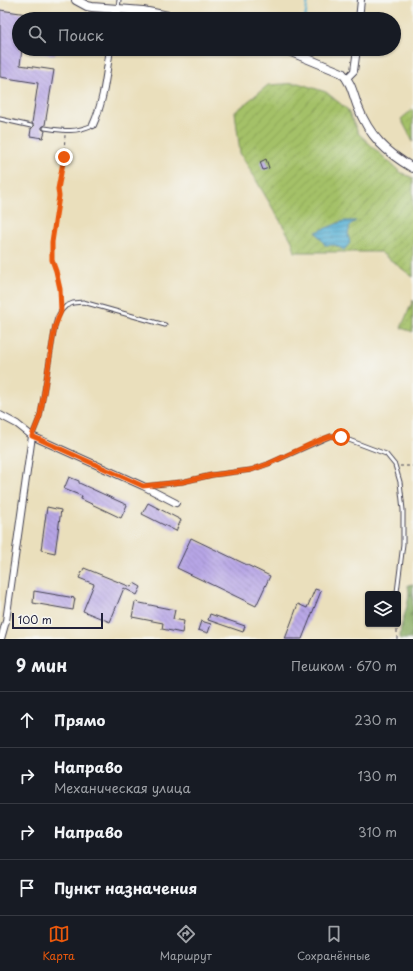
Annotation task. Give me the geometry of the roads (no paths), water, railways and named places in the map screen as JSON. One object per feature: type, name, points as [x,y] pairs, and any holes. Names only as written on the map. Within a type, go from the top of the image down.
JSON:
[{"type":"street","points":[[76,0],[86,6],[148,12]]},
{"type":"street","points":[[360,12],[361,0]]},
{"type":"street","points":[[93,125],[100,110],[109,56]]},
{"type":"street","points":[[301,56],[336,70],[347,78],[362,117],[370,132],[383,147],[399,160],[413,168]]},
{"type":"street","points":[[347,78],[354,70],[356,56]]},
{"type":"street","points":[[0,415],[17,424],[32,436],[143,486],[176,503]]},
{"type":"street","points":[[1,639],[6,621],[32,436]]},
{"type":"lane","points":[[116,10],[119,0]]},
{"type":"lane","points":[[0,119],[31,126]]},
{"type":"lane","points":[[45,128],[65,131],[80,130],[93,125]]},
{"type":"lane","points":[[32,436],[40,416],[55,326],[61,311],[66,306],[73,303],[83,302],[165,325]]},
{"type":"lane","points":[[143,486],[182,482],[212,475],[251,470],[331,436],[341,437],[386,454],[395,465],[400,482],[403,510],[403,544],[397,591]]},
{"type":"water","points":[[344,221],[356,221],[350,225],[348,235],[350,243],[344,250],[335,245],[325,245],[316,232]]},
{"type":"waterway","points":[[306,12],[308,0]]}]
